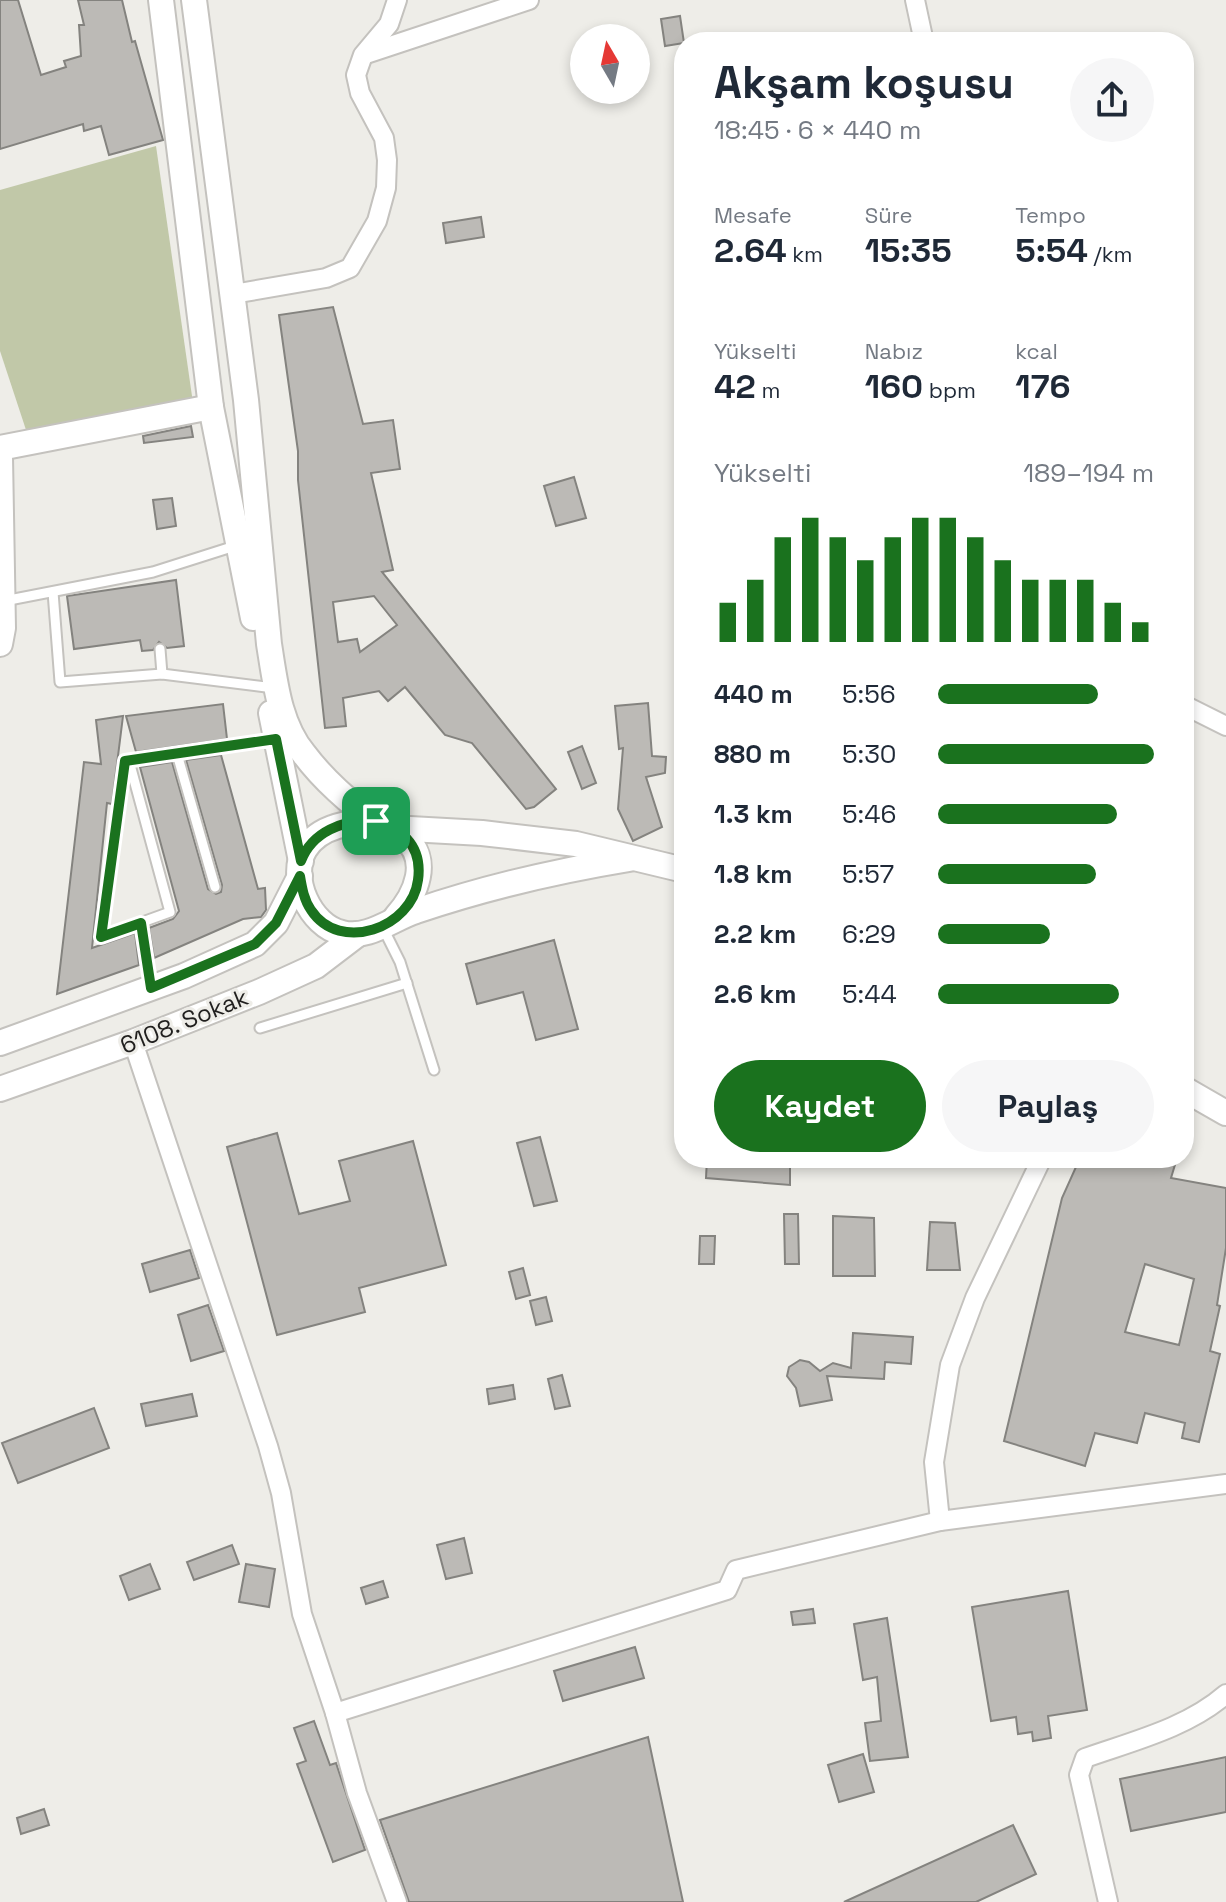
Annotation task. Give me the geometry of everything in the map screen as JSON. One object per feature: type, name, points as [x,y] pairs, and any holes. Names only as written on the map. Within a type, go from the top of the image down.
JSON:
[{"type":"street","points":[[161,0],[211,407],[305,898],[313,913],[327,926],[342,933],[358,934],[471,891],[629,859]]},
{"type":"street","points":[[194,0],[233,294],[269,644],[278,696],[292,737],[304,755],[414,847],[418,881],[410,901],[389,921]]},
{"type":"street","points":[[233,294],[326,278],[350,268],[377,221],[386,188],[384,138],[360,93],[356,75],[363,55],[389,24],[397,0]]},
{"type":"street","points":[[363,55],[529,0]]},
{"type":"street","points":[[915,0],[922,32]]},
{"type":"street","points":[[0,448],[211,407]]},
{"type":"street","points":[[0,457],[0,644]]},
{"type":"street","points":[[1194,708],[1226,726]]},
{"type":"street","points":[[300,868],[306,848],[319,834],[339,825],[384,824],[576,844],[674,868]]},
{"type":"street","name":"6108. Sokak","points":[[0,1043],[151,988],[255,944],[276,923],[300,868]]},
{"type":"street","name":"6108. Sokak","points":[[0,1089],[133,1042],[316,966],[358,934]]},
{"type":"street","points":[[133,1042],[268,1446],[281,1493],[302,1614],[335,1713],[357,1793],[397,1902]]},
{"type":"street","points":[[1194,1095],[1226,1113]]},
{"type":"street","points":[[940,1521],[934,1462],[950,1365],[975,1298],[1037,1168]]},
{"type":"street","points":[[335,1713],[727,1590],[736,1570],[940,1521],[1226,1484]]},
{"type":"street","points":[[1108,1902],[1079,1775],[1085,1758],[1176,1726],[1226,1694]]},
{"type":"lane","points":[[1,602],[153,572],[238,545]]},
{"type":"lane","points":[[153,572],[154,583]]},
{"type":"lane","points":[[53,592],[60,682],[162,674],[266,687]]},
{"type":"lane","points":[[160,649],[162,674]]},
{"type":"lane","points":[[129,761],[170,912],[101,937],[125,761],[276,739]]},
{"type":"lane","points":[[177,754],[215,887]]},
{"type":"lane","points":[[389,921],[434,1070]]},
{"type":"lane","points":[[141,923],[151,988]]},
{"type":"lane","points":[[260,1028],[407,983]]},
{"type":"green space","points":[[156,146],[193,403],[29,439],[0,351],[0,190]]},
{"type":"building","points":[[0,0],[18,0],[41,75],[66,67],[64,61],[81,56],[79,25],[84,25],[78,0],[122,0],[163,140],[109,155],[101,126],[84,131],[83,124],[0,149]]},
{"type":"building","points":[[680,16],[682,32],[674,32],[674,45],[665,46],[661,19]]},
{"type":"building","points":[[481,217],[484,237],[446,243],[443,223]]},
{"type":"building","points":[[333,307],[363,424],[393,420],[400,469],[371,473],[393,570],[382,572],[556,789],[534,807],[526,809],[472,743],[445,735],[405,687],[388,701],[379,691],[343,698],[346,726],[325,728],[298,480],[298,451],[279,315]],"holes":[[[374,596],[397,625],[360,652],[357,639],[338,642],[333,602]]]},
{"type":"building","points":[[191,426],[193,437],[144,443],[143,436]]},
{"type":"building","points":[[574,477],[586,518],[556,526],[544,486]]},
{"type":"building","points":[[172,498],[176,526],[157,529],[153,500]]},
{"type":"building","points":[[176,580],[184,646],[167,648],[159,642],[153,650],[142,651],[140,640],[74,649],[67,596]]},
{"type":"building","points":[[648,703],[652,756],[666,757],[665,773],[646,777],[662,827],[633,841],[618,809],[623,748],[619,749],[615,706]]},
{"type":"building","points":[[223,704],[227,739],[136,752],[126,716]]},
{"type":"building","points":[[123,716],[112,804],[107,803],[92,948],[135,933],[139,965],[57,994],[84,762],[101,764],[96,720]]},
{"type":"building","points":[[582,746],[596,783],[582,789],[568,752]]},
{"type":"building","points":[[221,755],[258,889],[265,888],[266,910],[261,917],[243,919],[154,958],[149,928],[173,919],[179,911],[140,767],[172,762],[208,889],[216,894],[221,892],[222,885],[186,760]]},
{"type":"building","points":[[554,940],[578,1029],[536,1040],[523,992],[477,1004],[466,964]]},
{"type":"building","points":[[277,1133],[299,1214],[350,1201],[339,1161],[413,1141],[446,1265],[359,1288],[365,1312],[277,1335],[227,1147]]},
{"type":"building","points":[[540,1137],[557,1201],[534,1206],[517,1143]]},
{"type":"building","points":[[706,1168],[790,1168],[790,1185],[706,1178]]},
{"type":"building","points":[[1076,1168],[1174,1168],[1171,1178],[1226,1188],[1226,1248],[1217,1305],[1220,1306],[1210,1351],[1220,1354],[1199,1442],[1182,1438],[1185,1423],[1145,1413],[1137,1443],[1095,1433],[1085,1466],[1004,1441],[1062,1198]],"holes":[[[1145,1264],[1194,1279],[1179,1345],[1125,1332]]]},
{"type":"building","points":[[784,1214],[798,1214],[799,1264],[785,1264]]},
{"type":"building","points":[[833,1216],[874,1218],[875,1276],[833,1276]]},
{"type":"building","points":[[930,1222],[955,1223],[960,1270],[927,1270]]},
{"type":"building","points":[[700,1236],[715,1236],[714,1264],[699,1264]]},
{"type":"building","points":[[190,1250],[199,1278],[150,1292],[142,1264]]},
{"type":"building","points":[[523,1268],[530,1295],[516,1299],[509,1272]]},
{"type":"building","points":[[546,1297],[552,1321],[536,1325],[530,1301]]},
{"type":"building","points":[[208,1305],[224,1351],[191,1361],[178,1315]]},
{"type":"building","points":[[853,1333],[913,1337],[911,1364],[885,1362],[884,1379],[827,1376],[832,1400],[800,1406],[796,1388],[787,1376],[789,1367],[800,1360],[809,1362],[820,1371],[833,1363],[851,1368]]},
{"type":"building","points":[[562,1375],[570,1406],[555,1409],[548,1379]]},
{"type":"building","points":[[513,1385],[515,1399],[489,1404],[487,1389]]},
{"type":"building","points":[[192,1394],[197,1416],[146,1426],[141,1404]]},
{"type":"building","points":[[94,1408],[109,1448],[18,1483],[2,1443]]},
{"type":"building","points":[[464,1538],[472,1573],[446,1579],[437,1545]]},
{"type":"building","points":[[232,1545],[239,1564],[194,1580],[187,1562]]},
{"type":"building","points":[[150,1564],[160,1589],[129,1600],[120,1576]]},
{"type":"building","points":[[246,1564],[275,1569],[269,1607],[239,1602]]},
{"type":"building","points":[[383,1581],[388,1597],[366,1604],[361,1588]]},
{"type":"building","points":[[1068,1591],[1087,1710],[1048,1716],[1051,1738],[1033,1741],[1032,1732],[1018,1734],[1016,1717],[991,1721],[972,1607]]},
{"type":"building","points":[[813,1609],[815,1623],[793,1625],[791,1612]]},
{"type":"building","points":[[887,1618],[908,1757],[870,1761],[865,1723],[881,1721],[877,1677],[863,1680],[854,1624]]},
{"type":"building","points":[[635,1647],[644,1678],[563,1701],[554,1671]]},
{"type":"building","points":[[314,1721],[330,1765],[336,1763],[365,1850],[333,1862],[297,1764],[306,1761],[294,1728]]},
{"type":"building","points":[[648,1737],[683,1902],[409,1902],[380,1820]]},
{"type":"building","points":[[863,1754],[874,1792],[839,1802],[828,1765]]},
{"type":"building","points":[[1226,1757],[1226,1812],[1131,1831],[1120,1779]]},
{"type":"building","points":[[44,1809],[49,1825],[21,1834],[17,1818]]},
{"type":"building","points":[[1013,1825],[1036,1874],[976,1902],[844,1902]]},
{"type":"route","points":[[276,739],[301,861],[306,848],[319,834],[339,825],[376,821],[405,837],[414,847],[418,863],[418,881],[410,901],[396,917],[377,929],[358,934],[342,933],[327,926],[313,913],[305,898],[300,876],[276,923],[255,944],[151,988],[141,923],[101,937],[125,761],[276,739]]}]
